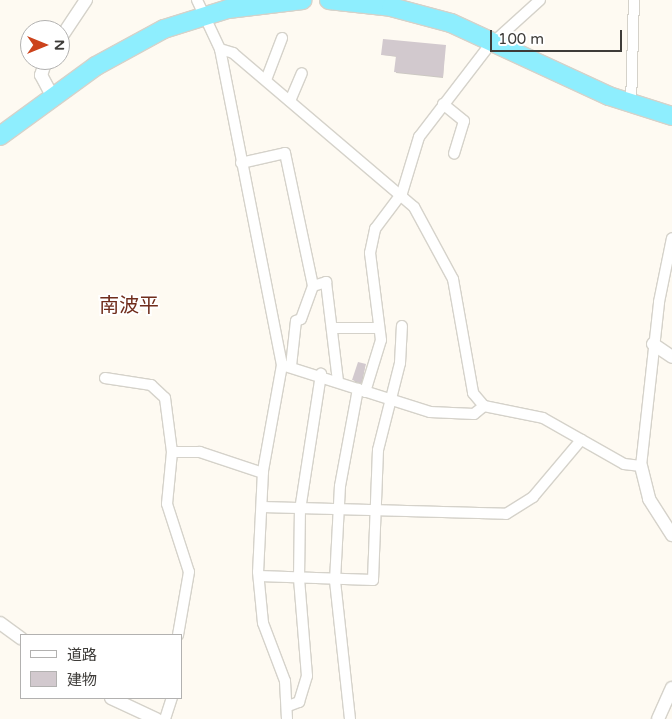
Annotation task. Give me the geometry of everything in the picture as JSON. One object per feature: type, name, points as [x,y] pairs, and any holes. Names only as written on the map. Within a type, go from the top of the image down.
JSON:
[{"type":"highway","points":[[0,136],[52,96],[128,46],[201,7],[302,0]]},
{"type":"highway","points":[[329,0],[369,2],[423,14],[494,41],[631,105],[672,116]]},
{"type":"street","points":[[70,24],[86,0]]},
{"type":"street","points":[[350,719],[335,581],[338,512],[350,413],[379,353],[379,328],[372,240],[402,193],[416,143],[443,104],[494,41],[540,0]]},
{"type":"street","points":[[631,105],[634,0]]},
{"type":"street","points":[[201,7],[220,49],[241,163],[287,365]]},
{"type":"street","points":[[266,80],[282,38]]},
{"type":"street","points":[[220,49],[233,53],[402,193],[432,237],[453,280],[473,393],[484,406],[543,418],[624,464],[641,466]]},
{"type":"street","points":[[42,70],[40,75],[52,96]]},
{"type":"street","points":[[290,101],[302,73]]},
{"type":"street","points":[[443,104],[464,121],[454,154]]},
{"type":"street","points":[[241,163],[285,153],[313,286],[301,320],[296,321],[263,474],[259,576],[262,623],[285,681],[288,706],[287,719]]},
{"type":"street","points":[[672,238],[653,344],[641,466],[648,499],[672,535]]},
{"type":"street","points":[[313,286],[324,281],[329,286],[338,381]]},
{"type":"street","points":[[259,576],[335,581],[373,580],[378,510],[378,450],[393,401],[402,326]]},
{"type":"street","points":[[333,328],[379,328]]},
{"type":"street","points":[[653,344],[672,358]]},
{"type":"street","points":[[287,365],[321,374],[362,391],[430,412],[474,414],[484,406]]},
{"type":"street","points":[[288,706],[299,702],[308,676],[298,579],[300,510],[321,374]]},
{"type":"street","points":[[105,378],[151,385],[165,398],[172,452],[167,504],[189,572],[178,634]]},
{"type":"street","points":[[262,507],[338,512],[378,510],[506,514],[533,497],[581,440]]},
{"type":"street","points":[[172,452],[200,452],[263,474]]},
{"type":"street","points":[[0,623],[20,637]]},
{"type":"street","points":[[658,719],[672,688]]},
{"type":"street","points":[[113,699],[140,716],[156,719]]},
{"type":"street","points":[[165,719],[172,699]]},
{"type":"building","points":[[383,39],[446,45],[443,77],[394,72],[396,56],[381,55]]},
{"type":"building","points":[[358,362],[366,364],[361,383],[352,380]]},
{"type":"district","name":"南波平","points":[[129,306]]}]
